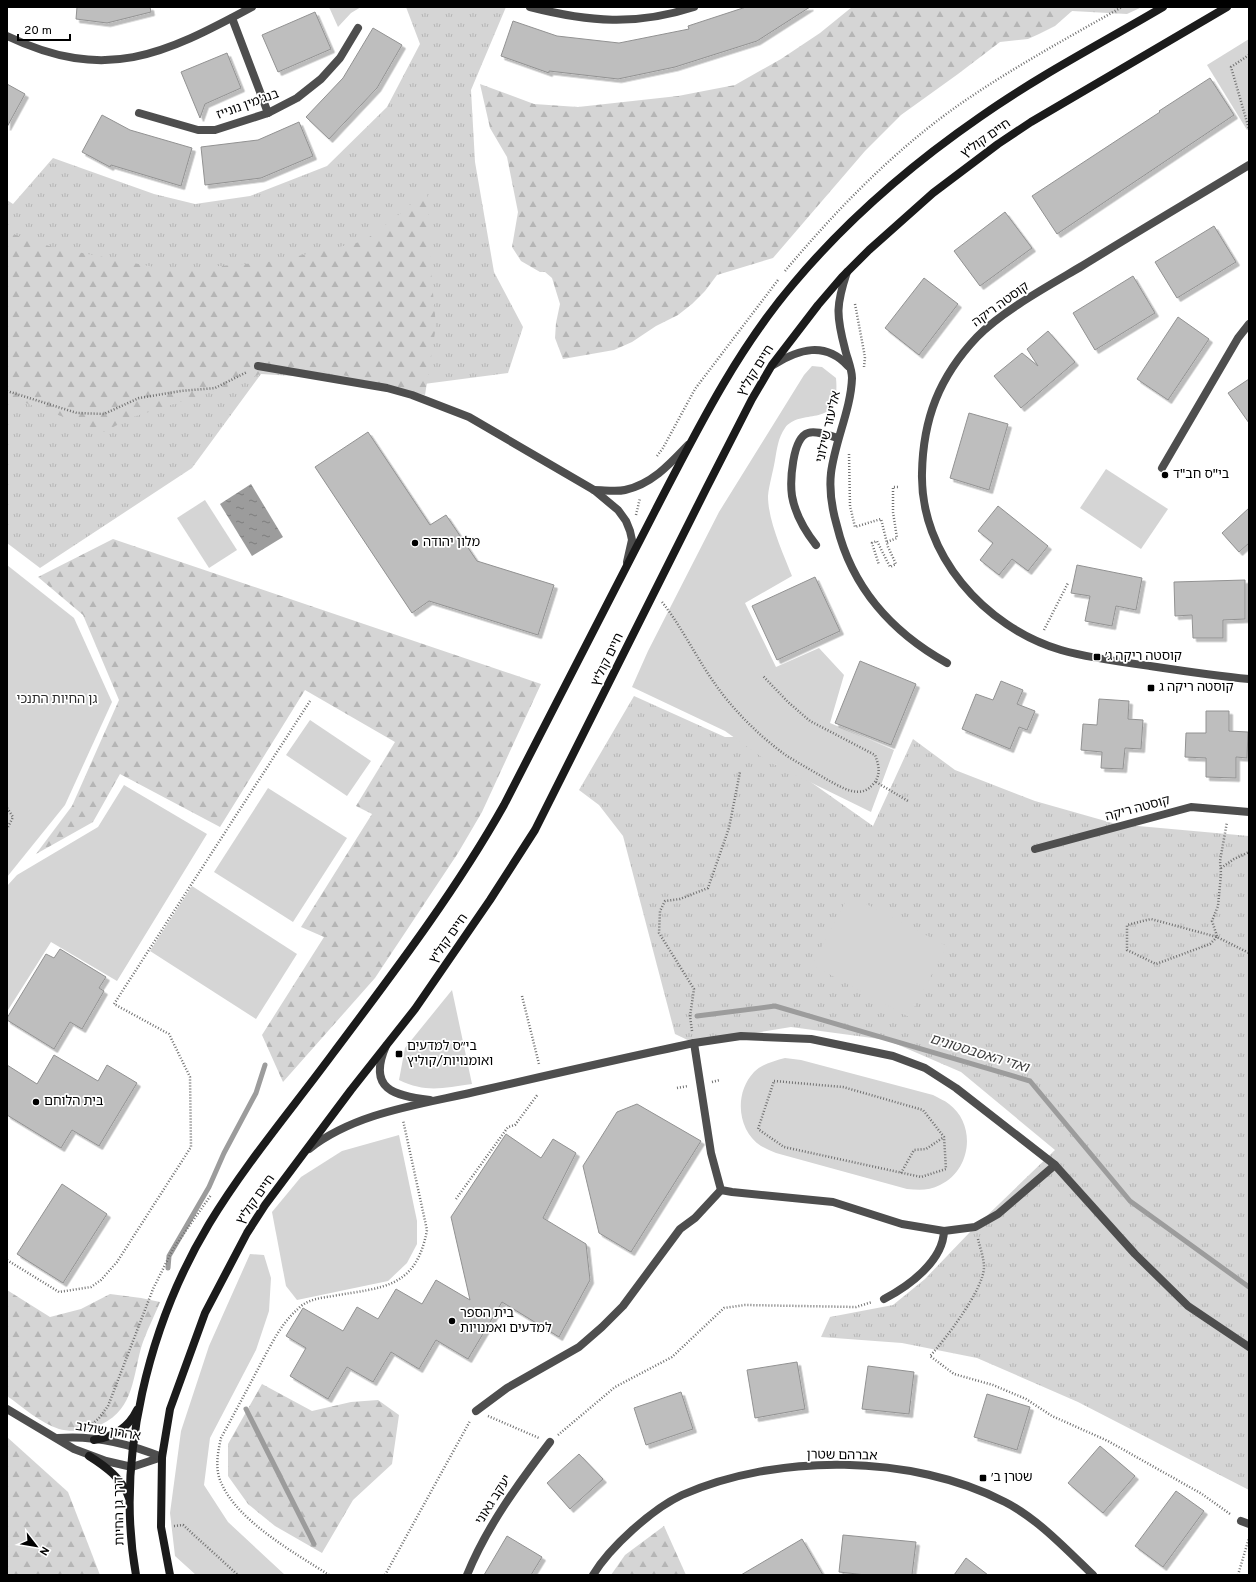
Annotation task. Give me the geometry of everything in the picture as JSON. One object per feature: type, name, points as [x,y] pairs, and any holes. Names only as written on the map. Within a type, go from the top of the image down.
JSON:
[{"type":"main road","name":"חיים קוליץ","points":[[133,1446],[140,1400],[150,1357],[167,1311],[186,1267],[209,1224],[260,1150],[383,987],[461,878],[504,805],[692,441],[745,348],[793,284],[847,227],[913,168],[980,117],[1027,87],[1163,7]]},
{"type":"main road","name":"חיים קוליץ","points":[[162,1457],[170,1409],[205,1313],[247,1233],[265,1205],[415,1009],[464,939],[535,830],[714,473],[752,399],[772,365],[818,304],[847,272],[933,192],[998,144],[1031,122],[1227,7]]},
{"type":"main road","points":[[94,1440],[110,1437],[124,1428],[134,1415],[140,1400]]},
{"type":"main road","name":"דרך גן החיות","points":[[133,1446],[130,1505],[131,1532],[136,1575]]},
{"type":"main road","points":[[89,1456],[116,1477],[126,1490],[130,1505]]},
{"type":"main road","points":[[162,1457],[161,1527],[170,1575]]},
{"type":"street","points":[[7,36],[49,53],[82,60],[111,61],[139,57],[169,48],[252,7]]},
{"type":"street","points":[[530,7],[567,16],[626,21],[652,18],[694,7]]},
{"type":"street","points":[[566,7],[567,16]]},
{"type":"street","points":[[232,18],[268,113]]},
{"type":"street","name":"בנג'מין נונייז","points":[[139,113],[198,130],[215,130],[268,113],[297,98],[321,79],[340,58],[358,28]]},
{"type":"street","name":"קוסטה ריקה","points":[[1249,165],[1048,286],[1000,318],[979,335],[952,367],[939,391],[928,420],[923,446],[922,486],[927,518],[941,553],[955,576],[988,611],[1011,626],[1038,641],[1060,650],[1116,662],[1249,679]]},
{"type":"street","name":"אליעזר שילוני","points":[[847,272],[839,298],[838,318],[852,377],[831,475],[832,506],[847,561],[861,586],[878,609],[900,630],[925,651],[947,663]]},
{"type":"street","points":[[1162,468],[1238,338],[1249,324]]},
{"type":"street","points":[[772,365],[787,356],[816,349],[829,351],[839,356],[850,368]]},
{"type":"street","points":[[258,366],[388,388],[469,417],[594,490],[618,510],[630,529],[632,540],[624,572]]},
{"type":"street","points":[[816,545],[805,530],[792,496],[792,476],[796,446],[801,438],[807,433],[814,432],[838,438]]},
{"type":"street","points":[[594,490],[624,490],[639,485],[665,469],[692,441]]},
{"type":"street","name":"קוסטה ריקה","points":[[1035,849],[1191,807],[1249,812]]},
{"type":"street","points":[[307,1150],[321,1140],[348,1125],[400,1109],[694,1042],[741,1036],[811,1039],[893,1056],[925,1068],[956,1088],[1055,1165],[1135,1254],[1188,1306],[1249,1347]]},
{"type":"street","points":[[389,1041],[381,1061],[381,1079],[385,1087],[400,1095],[437,1101]]},
{"type":"street","points":[[694,1042],[711,1153],[721,1190]]},
{"type":"street","points":[[721,1190],[833,1202],[902,1224],[944,1231],[975,1227],[1004,1210],[1055,1165]]},
{"type":"street","points":[[476,1411],[508,1388],[579,1347],[602,1327],[623,1306],[680,1229],[695,1218],[721,1190]]},
{"type":"street","points":[[884,1299],[900,1290],[916,1278],[932,1260],[943,1239],[944,1231]]},
{"type":"street","name":"אהרון שולוב","points":[[7,1409],[27,1422],[58,1438],[74,1449],[89,1456],[132,1466],[162,1457]]},
{"type":"street","name":"אהרון שולוב","points":[[58,1438],[94,1440],[133,1446],[162,1457]]},
{"type":"street","name":"יעקב גאוני","points":[[467,1575],[486,1534],[514,1489],[550,1442]]},
{"type":"street","name":"אברהם שטרן","points":[[593,1575],[602,1560],[621,1540],[654,1513],[680,1496],[706,1486],[738,1477],[778,1469],[809,1466],[861,1466],[899,1470],[941,1477],[965,1484],[1006,1502],[1026,1514],[1093,1575]]},
{"type":"path","points":[[1249,55],[1231,67],[1249,129]]},
{"type":"path","points":[[856,304],[865,357],[864,371]]},
{"type":"path","points":[[7,391],[77,413],[104,414],[139,398],[181,391],[215,388],[258,366]]},
{"type":"path","points":[[850,447],[850,506],[855,527],[881,519],[887,542],[896,564],[890,567],[877,541],[872,543],[879,565]]},
{"type":"path","points":[[887,542],[897,538],[893,512],[893,487],[898,487]]},
{"type":"path","points":[[1038,641],[1068,583]]},
{"type":"path","points":[[655,592],[667,608],[713,681],[735,708],[759,733],[787,756],[844,790],[857,793],[870,789],[876,782],[880,770],[875,755],[810,721],[788,702],[763,676]]},
{"type":"path","points":[[7,1260],[59,1292],[90,1287],[101,1280],[116,1262],[191,1147],[190,1077],[169,1034],[114,1004],[310,701]]},
{"type":"path","points":[[694,1042],[690,1016],[694,989],[659,933],[660,911],[666,901],[680,899],[708,888],[729,828],[740,772]]},
{"type":"path","points":[[876,782],[908,801]]},
{"type":"path","points":[[7,808],[13,817],[7,829]]},
{"type":"path","points":[[1217,937],[1212,921],[1218,906],[1221,868],[1220,861],[1229,810]]},
{"type":"path","points":[[1221,868],[1234,859],[1249,852]]},
{"type":"path","points":[[1217,937],[1210,944],[1156,964],[1127,950],[1127,925],[1151,919],[1217,937],[1249,953]]},
{"type":"path","points":[[522,996],[539,1064]]},
{"type":"path","points":[[774,1081],[843,1087],[923,1110],[944,1137],[946,1169],[921,1177],[784,1147],[758,1129],[774,1081]]},
{"type":"path","points":[[456,1198],[508,1126],[515,1125],[538,1094]]},
{"type":"path","points":[[329,1575],[264,1532],[243,1512],[228,1495],[220,1479],[217,1458],[221,1438],[282,1324],[300,1306],[315,1299],[386,1287],[400,1280],[418,1258],[424,1246],[427,1230],[400,1109]]},
{"type":"path","points":[[901,1173],[914,1150],[926,1149],[944,1137]]},
{"type":"path","points":[[975,1227],[984,1267],[979,1284],[948,1337],[930,1356],[954,1374],[993,1385],[1026,1399],[1052,1416],[1108,1441],[1202,1494],[1245,1523]]},
{"type":"path","points":[[385,1575],[476,1411],[550,1442],[584,1411],[615,1387],[672,1357],[697,1335],[712,1316],[724,1308],[745,1305],[856,1307],[884,1299]]},
{"type":"path","points":[[161,1527],[183,1525],[238,1575]]},
{"type":"path","points":[[1238,1575],[1249,1538]]},
{"type":"green space","points":[[329,7],[361,7],[351,13],[338,27]]},
{"type":"green space","points":[[406,7],[506,7],[471,90],[475,162],[494,272],[523,327],[508,373],[424,384],[261,374],[192,468],[40,568],[7,543],[7,200],[13,204],[53,158],[154,194],[195,204],[250,196],[327,166],[387,107],[420,44]]},
{"type":"green space","points":[[852,7],[1142,7],[1127,14],[1072,11],[1055,26],[1028,39],[1000,42],[901,115],[865,151],[773,258],[717,275],[705,291],[692,304],[678,315],[656,326],[632,342],[614,350],[563,359],[555,338],[560,304],[552,278],[545,272],[540,272],[521,261],[512,247],[518,212],[507,157],[490,128],[480,84],[534,104],[578,107],[678,96],[735,85],[781,59],[820,33]]},
{"type":"green space","points":[[1249,39],[1249,129],[1247,130],[1207,65]]},
{"type":"green space","points":[[427,188],[431,271],[436,326],[425,395],[330,372],[274,368],[239,383],[130,418],[104,432],[7,396],[7,232],[52,247],[159,268],[209,267],[267,262],[364,241],[405,210]]},
{"type":"green space","points":[[812,366],[822,367],[836,378],[836,395],[833,406],[827,412],[801,418],[792,422],[785,428],[778,444],[768,496],[770,516],[773,526],[792,576],[745,603],[776,667],[819,648],[844,675],[830,723],[894,750],[871,812],[767,761],[725,731],[632,687],[648,651],[719,512],[804,375]]},
{"type":"green space","points":[[1106,469],[1168,509],[1141,549],[1080,508]]},
{"type":"green space","points":[[205,500],[237,550],[209,568],[177,518]]},
{"type":"green space","points":[[113,539],[541,684],[482,812],[458,853],[375,978],[283,1082],[262,1035],[324,937],[301,927],[372,814],[356,806],[395,742],[305,690],[220,827],[120,774],[93,822],[36,854],[72,806],[119,700],[83,615],[38,577]]},
{"type":"green space","name":"גן החיות התנכי","points":[[7,565],[74,618],[112,702],[65,805],[7,877]]},
{"type":"green space","points":[[634,696],[725,737],[747,737],[873,826],[913,739],[955,770],[1035,801],[1116,824],[1249,836],[1249,1490],[1078,1402],[977,1358],[902,1343],[821,1337],[830,1317],[893,1305],[925,1279],[970,1232],[1055,1150],[961,1072],[887,1040],[791,1027],[694,1043],[675,1034],[623,836],[599,805],[579,790]]},
{"type":"green space","points":[[310,720],[371,761],[347,796],[286,755]]},
{"type":"green space","points":[[124,785],[207,834],[117,981],[51,942],[8,1010],[7,886],[17,875],[98,827]]},
{"type":"green space","points":[[268,788],[347,838],[293,922],[214,872]]},
{"type":"green space","points":[[192,886],[297,954],[256,1019],[150,951]]},
{"type":"green space","points":[[849,895],[947,946],[909,1017],[812,965]]},
{"type":"green space","points":[[452,990],[472,1084],[443,1088],[426,1088],[418,1087],[399,1080],[405,1048]]},
{"type":"green space","points":[[785,1058],[801,1060],[933,1095],[949,1104],[958,1113],[964,1124],[967,1135],[967,1147],[964,1159],[958,1169],[950,1178],[936,1187],[924,1190],[915,1190],[776,1153],[761,1146],[747,1131],[743,1121],[741,1100],[743,1090],[757,1069],[768,1063]]},
{"type":"green space","points":[[399,1135],[417,1221],[417,1244],[407,1263],[388,1281],[297,1300],[286,1286],[272,1212],[301,1177],[342,1151]]},
{"type":"green space","points":[[250,1254],[264,1255],[271,1278],[269,1311],[256,1350],[210,1438],[204,1485],[228,1522],[285,1575],[196,1575],[175,1556],[170,1513],[181,1431],[209,1346]]},
{"type":"green space","points":[[7,1290],[50,1317],[81,1309],[110,1294],[160,1302],[141,1348],[129,1395],[117,1414],[108,1421],[95,1427],[77,1431],[67,1431],[59,1429],[38,1419],[7,1396]]},
{"type":"green space","points":[[262,1384],[312,1411],[351,1402],[378,1400],[399,1415],[392,1464],[353,1500],[322,1553],[275,1526],[248,1504],[228,1476],[228,1444]]},
{"type":"green space","points":[[7,1437],[68,1492],[100,1575],[7,1575]]},
{"type":"green space","points":[[664,1526],[686,1575],[611,1575],[625,1555]]},
{"type":"water","points":[[251,484],[283,537],[252,556],[220,504]]},
{"type":"building","points":[[77,7],[150,7],[151,12],[107,23],[76,19]]},
{"type":"building","points":[[746,7],[810,7],[757,41],[675,67],[618,79],[549,71],[549,73],[501,56],[513,21],[557,36],[619,43],[689,29],[688,26]]},
{"type":"building","points":[[315,12],[331,49],[278,72],[262,35]]},
{"type":"building","points":[[373,28],[402,45],[377,88],[329,139],[306,117],[343,78]]},
{"type":"building","points":[[227,53],[241,88],[205,104],[200,118],[181,72]]},
{"type":"building","points":[[1210,78],[1234,115],[1057,234],[1032,196]]},
{"type":"building","points":[[7,84],[25,94],[7,127]]},
{"type":"building","points":[[102,115],[130,130],[192,148],[181,186],[111,165],[110,167],[82,152]]},
{"type":"building","points":[[299,122],[313,156],[261,178],[205,185],[201,147],[258,140]]},
{"type":"building","points":[[1005,212],[1032,248],[980,286],[954,251]]},
{"type":"building","points":[[1214,226],[1236,262],[1177,298],[1155,262]]},
{"type":"building","points":[[1133,276],[1155,313],[1095,350],[1073,313]]},
{"type":"building","points":[[924,278],[958,304],[919,355],[885,328]]},
{"type":"building","points":[[1178,317],[1209,339],[1168,400],[1137,379]]},
{"type":"building","points":[[1048,331],[1075,362],[1021,408],[994,376],[1022,353],[1038,366],[1027,349]]},
{"type":"building","points":[[1249,379],[1249,423],[1228,393]]},
{"type":"building","points":[[969,413],[1008,424],[989,490],[950,478]]},
{"type":"building","name":"מלון יהודה","points":[[368,432],[430,525],[446,515],[477,561],[554,585],[538,635],[429,601],[412,613],[315,467]]},
{"type":"building","points":[[998,506],[1048,546],[1028,571],[1012,559],[999,575],[980,560],[993,543],[978,531]]},
{"type":"building","points":[[1249,508],[1249,543],[1239,552],[1222,533]]},
{"type":"building","points":[[1077,565],[1142,578],[1136,610],[1116,606],[1112,626],[1085,621],[1090,596],[1071,593]]},
{"type":"building","points":[[815,577],[840,631],[777,660],[752,606]]},
{"type":"building","points":[[1245,580],[1245,619],[1223,620],[1223,638],[1193,638],[1192,615],[1175,616],[1174,582]]},
{"type":"building","points":[[860,661],[916,684],[891,745],[835,723]]},
{"type":"building","points":[[1001,681],[1023,690],[1017,704],[1035,711],[1027,730],[1019,727],[1010,749],[962,729],[976,694],[993,700]]},
{"type":"building","points":[[1099,699],[1129,701],[1128,719],[1143,720],[1141,749],[1125,748],[1123,769],[1101,768],[1102,752],[1081,750],[1083,724],[1097,725]]},
{"type":"building","points":[[1206,711],[1229,711],[1229,731],[1248,732],[1247,758],[1236,757],[1236,778],[1206,777],[1206,758],[1185,757],[1186,733],[1206,733]]},
{"type":"building","points":[[60,949],[106,977],[99,988],[104,991],[82,1029],[70,1022],[54,1049],[7,1020],[7,1018],[46,954],[54,958]]},
{"type":"building","name":"בית הלוחם","points":[[54,1055],[98,1081],[107,1065],[137,1083],[99,1146],[72,1130],[61,1148],[7,1115],[7,1065],[37,1084]]},
{"type":"building","points":[[637,1104],[701,1141],[631,1252],[599,1233],[583,1166],[617,1112]]},
{"type":"building","points":[[506,1134],[541,1158],[553,1139],[576,1153],[543,1218],[586,1244],[590,1280],[559,1337],[502,1302],[468,1359],[436,1340],[419,1369],[391,1352],[373,1382],[347,1367],[328,1399],[290,1376],[306,1348],[286,1336],[303,1308],[343,1331],[357,1307],[378,1319],[396,1289],[422,1304],[436,1280],[470,1300],[451,1217]]},
{"type":"building","points":[[62,1184],[107,1214],[63,1283],[17,1254]]},
{"type":"building","points":[[797,1362],[805,1409],[755,1418],[747,1370]]},
{"type":"building","points":[[868,1366],[914,1372],[909,1414],[862,1409]]},
{"type":"building","points":[[681,1392],[693,1429],[646,1445],[634,1408]]},
{"type":"building","points":[[987,1394],[1030,1407],[1017,1450],[974,1437]]},
{"type":"building","points":[[1100,1446],[1135,1476],[1103,1513],[1068,1483]]},
{"type":"building","points":[[579,1454],[603,1479],[570,1509],[547,1483]]},
{"type":"building","points":[[1176,1491],[1204,1511],[1163,1567],[1135,1546]]},
{"type":"building","points":[[843,1535],[916,1542],[912,1575],[866,1575],[839,1572]]},
{"type":"building","points":[[507,1536],[542,1557],[531,1575],[484,1575]]},
{"type":"building","points":[[802,1539],[823,1575],[741,1575]]},
{"type":"building","points":[[966,1558],[988,1575],[954,1575]]},
{"type":"waterway","name":"ואדי האסבסטונים","points":[[697,1016],[775,1006],[1030,1081],[1130,1201],[1249,1287]]},
{"type":"waterway","points":[[168,1268],[169,1256],[209,1187],[224,1153],[256,1093],[265,1065]]},
{"type":"waterway","points":[[246,1409],[314,1544]]},
{"type":"place","name":"בי\"ס חב\"ד","points":[[1165,475]]},
{"type":"place","name":"מלון יהודה","points":[[415,543]]},
{"type":"place","name":"קוסטה ריקה ג׳","points":[[1097,657]]},
{"type":"place","name":"קוסטה ריקה ג","points":[[1151,688]]},
{"type":"place","name":"בי״ס למדעים ואומנויות/קוליץ","points":[[399,1054]]},
{"type":"place","name":"בית הלוחם","points":[[36,1102]]},
{"type":"place","name":"בית הספר למדעים ואמנויות","points":[[452,1321]]},
{"type":"place","name":"שטרן ב׳","points":[[983,1478]]}]
